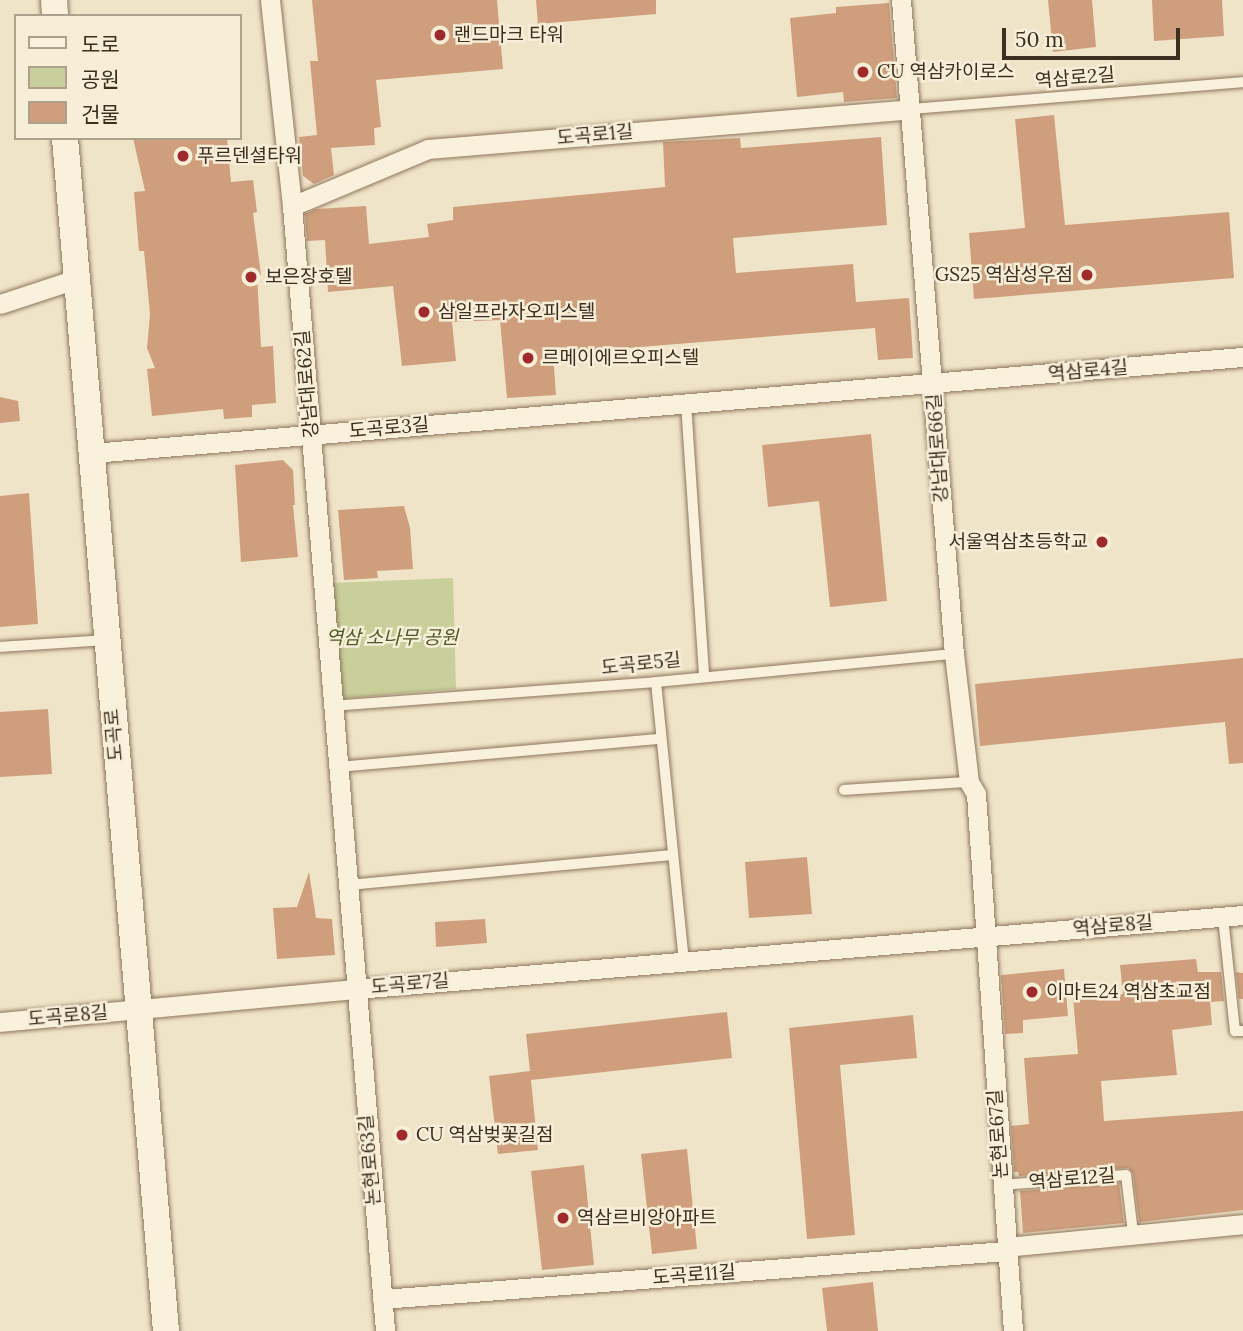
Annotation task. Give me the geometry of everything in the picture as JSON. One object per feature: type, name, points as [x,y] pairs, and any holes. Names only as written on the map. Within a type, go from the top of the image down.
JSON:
[{"type":"main road","name":"도곡로","points":[[65,140],[136,1010],[166,1331]]},
{"type":"street","name":"강남대로62길","points":[[270,0],[292,206],[356,989]]},
{"type":"street","name":"강남대로66길","points":[[901,0],[954,654],[969,782],[976,794],[984,936]]},
{"type":"street","name":"도곡로1길","points":[[292,206],[428,149],[910,108]]},
{"type":"street","points":[[0,304],[76,279]]},
{"type":"street","name":"역삼로4길","points":[[933,385],[1243,357]]},
{"type":"street","name":"도곡로3길","points":[[92,453],[686,402],[933,385]]},
{"type":"street","name":"역삼로8길","points":[[984,936],[1233,916]]},
{"type":"street","name":"도곡로7길","points":[[136,1010],[984,936]]},
{"type":"street","name":"논현로67길","points":[[984,936],[1013,1331]]},
{"type":"street","name":"논현로63길","points":[[356,989],[385,1331]]},
{"type":"street","name":"도곡로8길","points":[[0,1022],[136,1010]]},
{"type":"street","points":[[1006,1249],[1133,1233],[1243,1224]]},
{"type":"street","name":"도곡로11길","points":[[382,1299],[1006,1249]]},
{"type":"lane","name":"역삼로2길","points":[[910,108],[1243,82]]},
{"type":"lane","points":[[686,402],[704,675]]},
{"type":"lane","points":[[0,647],[106,640]]},
{"type":"lane","name":"도곡로5길","points":[[331,706],[656,682],[704,675],[954,654]]},
{"type":"lane","points":[[656,682],[684,961]]},
{"type":"lane","points":[[337,768],[661,739]]},
{"type":"lane","points":[[844,790],[969,782]]},
{"type":"lane","points":[[348,885],[673,855]]},
{"type":"lane","points":[[1233,916],[1239,1031]]},
{"type":"lane","name":"역삼로12길","points":[[1002,1185],[1126,1175],[1133,1233]]},
{"type":"green space","name":"역삼 소나무 공원","points":[[453,578],[456,689],[338,699],[330,583]]},
{"type":"building","points":[[312,0],[497,0],[503,69],[376,80],[381,127],[374,128],[375,145],[331,148],[334,175],[314,184],[303,176],[299,137],[317,135],[310,61],[318,61]]},
{"type":"building","points":[[536,0],[656,0],[656,14],[538,24]]},
{"type":"building","points":[[1048,0],[1092,0],[1096,47],[1053,52]]},
{"type":"building","points":[[1152,0],[1222,0],[1224,36],[1154,41]]},
{"type":"building","points":[[889,3],[897,98],[844,102],[843,92],[797,97],[790,18],[836,13],[836,7]]},
{"type":"building","points":[[1054,115],[1065,225],[1229,212],[1234,278],[974,299],[969,233],[1025,228],[1015,119]]},
{"type":"building","points":[[881,137],[887,225],[733,238],[736,273],[853,264],[856,302],[909,298],[913,358],[878,360],[875,328],[553,354],[556,395],[507,398],[500,320],[452,322],[456,361],[402,366],[393,286],[328,292],[325,240],[307,241],[305,214],[316,209],[366,206],[369,244],[429,237],[427,224],[453,220],[453,207],[665,187],[663,142],[740,138],[741,148]]},
{"type":"building","points":[[133,140],[227,140],[231,182],[253,180],[257,212],[253,213],[261,275],[257,275],[261,347],[273,346],[276,403],[252,405],[252,417],[224,419],[223,409],[152,416],[147,369],[155,368],[147,348],[150,314],[144,251],[139,251],[134,192],[145,191]]},
{"type":"building","points":[[0,397],[18,401],[20,421],[0,423]]},
{"type":"building","points":[[871,434],[887,601],[830,607],[819,501],[768,507],[762,445]]},
{"type":"building","points":[[283,460],[293,470],[298,557],[241,562],[235,465]]},
{"type":"building","points":[[29,493],[38,624],[0,627],[0,496]]},
{"type":"building","points":[[404,506],[410,528],[413,569],[377,571],[378,578],[344,580],[338,510]]},
{"type":"building","points":[[1243,658],[1243,763],[1229,764],[1225,722],[980,746],[975,684]]},
{"type":"building","points":[[48,709],[52,774],[0,777],[0,712]]},
{"type":"building","points":[[807,857],[812,914],[749,918],[745,862]]},
{"type":"building","points":[[309,872],[316,918],[332,919],[335,955],[277,959],[273,908],[297,907]]},
{"type":"building","points":[[485,919],[487,943],[436,947],[435,922]]},
{"type":"building","points":[[1196,959],[1198,972],[1221,972],[1224,1001],[1210,1002],[1212,1025],[1172,1030],[1177,1075],[1101,1081],[1104,1121],[1243,1111],[1243,1210],[1139,1222],[1133,1174],[1128,1168],[1019,1176],[1018,1172],[1014,1172],[1011,1126],[1029,1124],[1024,1058],[1078,1054],[1073,998],[1123,994],[1120,965]]},
{"type":"building","points":[[1064,969],[1068,1016],[1023,1020],[1023,1033],[1005,1034],[1001,975]]},
{"type":"building","points":[[1236,972],[1243,973],[1243,999],[1239,999]]},
{"type":"building","points":[[727,1012],[732,1058],[531,1080],[538,1150],[498,1154],[489,1076],[530,1071],[526,1034]]},
{"type":"building","points":[[913,1015],[917,1058],[840,1065],[855,1235],[807,1239],[789,1028]]},
{"type":"building","points":[[687,1149],[697,1249],[652,1254],[641,1154]]},
{"type":"building","name":"역삼르비앙아파트","points":[[584,1165],[594,1265],[542,1270],[531,1171]]},
{"type":"building","points":[[1119,1183],[1124,1223],[1023,1233],[1020,1191]]},
{"type":"building","points":[[873,1282],[878,1331],[827,1331],[822,1288]]},
{"type":"place","name":"랜드마크 타워","points":[[440,35]]},
{"type":"place","name":"CU 역삼카이로스","points":[[863,72]]},
{"type":"place","name":"푸르덴셜타워","points":[[183,156]]},
{"type":"place","name":"GS25 역삼성우점","points":[[1087,275]]},
{"type":"place","name":"보은장호텔","points":[[251,277]]},
{"type":"place","name":"삼일프라자오피스텔","points":[[424,312]]},
{"type":"place","name":"르메이에르오피스텔","points":[[528,358]]},
{"type":"place","name":"서울역삼초등학교","points":[[1102,542]]},
{"type":"place","name":"이마트24 역삼초교점","points":[[1032,992]]},
{"type":"place","name":"CU 역삼벚꽃길점","points":[[402,1135]]},
{"type":"place","name":"역삼르비앙아파트","points":[[563,1218]]}]
